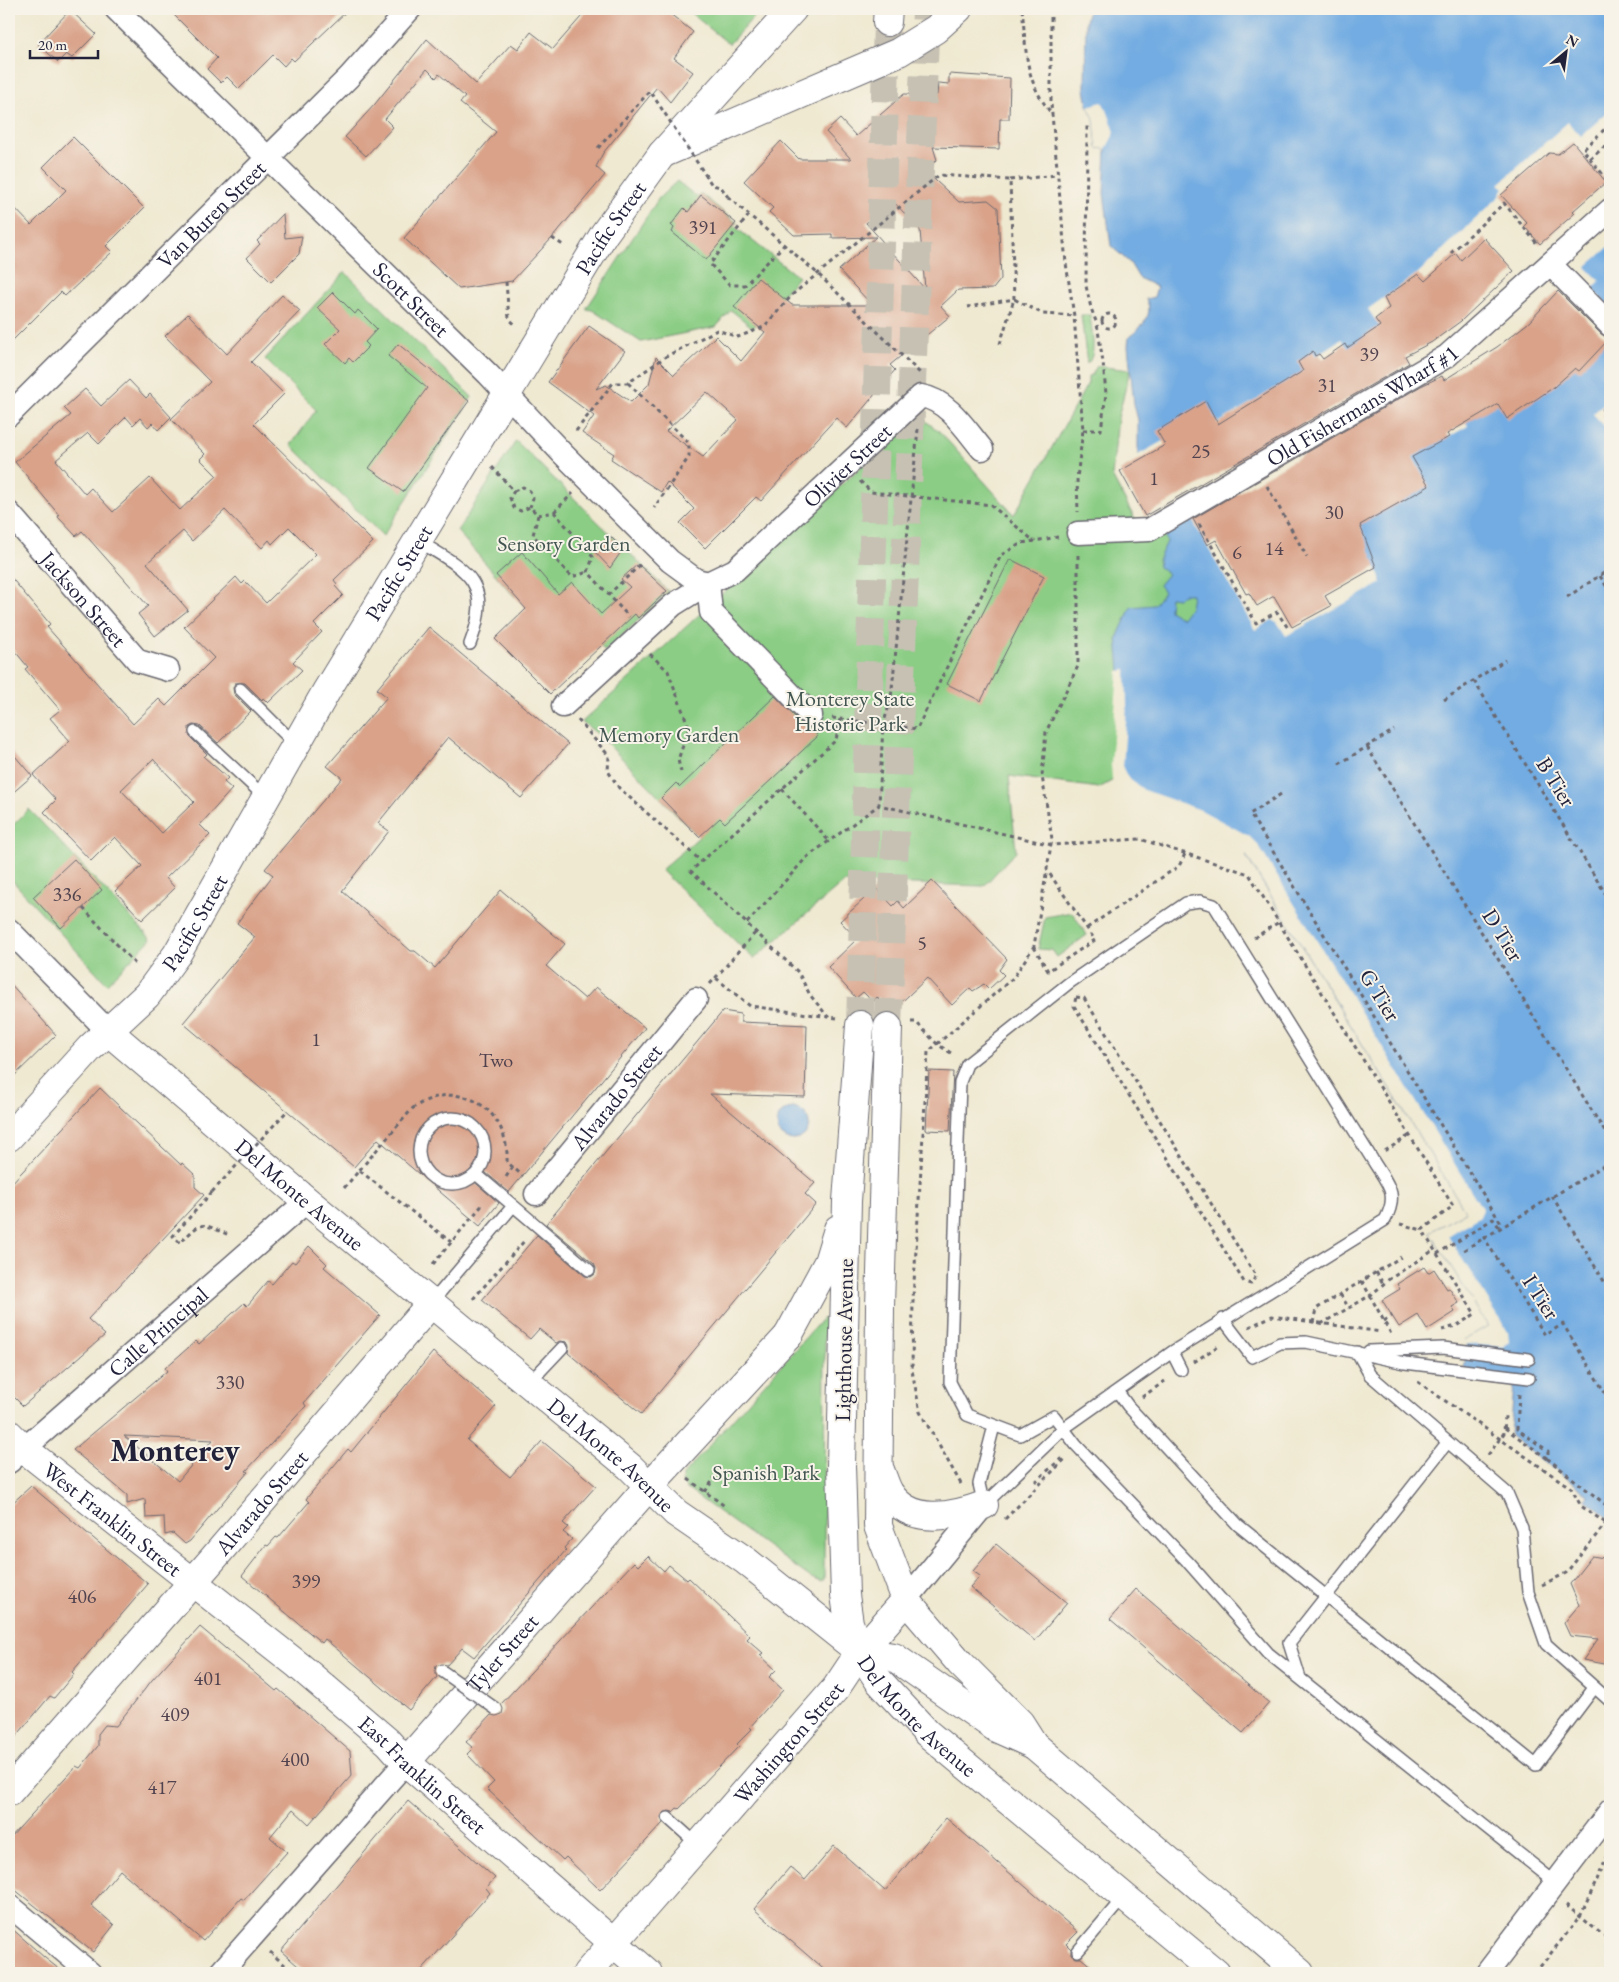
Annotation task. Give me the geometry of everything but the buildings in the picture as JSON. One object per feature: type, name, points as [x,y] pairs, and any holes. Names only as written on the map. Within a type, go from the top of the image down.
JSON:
[{"type":"main road","name":"Pacific Street","points":[[9,1136],[108,1031],[147,995],[177,954],[296,744],[604,234],[662,154],[793,9]]},
{"type":"main road","points":[[662,154],[899,52],[936,29],[958,9]]},
{"type":"main road","name":"Lighthouse Avenue","points":[[860,1025],[847,1201],[841,1465],[845,1595],[849,1623],[860,1652]]},
{"type":"main road","name":"Lighthouse Avenue","points":[[888,1026],[880,1316],[878,1526],[906,1600]]},
{"type":"main road","name":"Del Monte Avenue","points":[[108,1031],[308,1201],[630,1467],[676,1513],[746,1561],[860,1652],[879,1681],[927,1733],[1216,1973]]},
{"type":"main road","name":"Tyler Street","points":[[406,1762],[648,1486],[788,1336],[828,1262],[847,1201]]},
{"type":"main road","name":"Alvarado Street","points":[[9,1792],[194,1581],[432,1302]]},
{"type":"main road","name":"West Franklin Street","points":[[14,1448],[194,1581]]},
{"type":"main road","points":[[879,1468],[889,1492],[907,1510],[927,1516],[958,1515],[984,1505]]},
{"type":"main road","name":"East Franklin Street","points":[[194,1581],[388,1742],[406,1762],[648,1973]]},
{"type":"main road","points":[[906,1600],[960,1663],[1020,1723],[1034,1745]]},
{"type":"main road","name":"Washington Street","points":[[587,1973],[836,1688],[860,1652],[906,1600]]},
{"type":"main road","points":[[860,1652],[894,1658],[996,1728],[1034,1745],[1300,1973]]},
{"type":"street","name":"Scott Street","points":[[116,9],[508,394],[562,453],[670,561],[696,580],[708,584]]},
{"type":"street","name":"Van Buren Street","points":[[9,415],[356,70],[410,9]]},
{"type":"street","name":"Old Fishermans Wharf #1","points":[[1078,533],[1150,530],[1447,356],[1610,210]]},
{"type":"street","points":[[1551,263],[1610,325]]},
{"type":"street","name":"Olivier Street","points":[[563,706],[673,605],[735,570],[921,396],[933,399],[944,406],[982,449]]},
{"type":"street","name":"Jackson Street","points":[[9,513],[138,661],[168,670]]},
{"type":"street","points":[[708,584],[711,612],[811,715]]},
{"type":"street","name":"Del Monte Avenue","points":[[9,930],[108,1031]]},
{"type":"street","name":"Alvarado Street","points":[[538,1192],[696,999]]},
{"type":"street","name":"Calle Principal","points":[[14,1448],[308,1201]]},
{"type":"street","name":"Washington Street","points":[[906,1600],[984,1505]]},
{"type":"street","name":"Tyler Street","points":[[220,1973],[406,1762]]},
{"type":"street","points":[[1487,1973],[1610,1811]]},
{"type":"street","points":[[9,1905],[90,1973]]},
{"type":"lane","points":[[418,540],[459,566],[473,581],[481,600],[477,625],[470,644]]},
{"type":"lane","points":[[240,689],[296,744]]},
{"type":"lane","points":[[195,732],[265,797]]},
{"type":"lane","points":[[984,1505],[1063,1429],[1172,1352],[1385,1220],[1392,1205],[1391,1191],[1377,1167],[1214,905],[1200,901],[1186,903],[1069,983],[967,1064],[960,1082],[950,1382],[967,1415],[1020,1435],[1054,1416],[1063,1429],[1076,1445],[1187,1561],[1268,1653],[1553,1887]]},
{"type":"lane","points":[[456,1118],[474,1126],[484,1144],[485,1155],[476,1174],[457,1184],[436,1180],[427,1173],[419,1155],[422,1136],[428,1128],[436,1122],[456,1118]]},
{"type":"lane","points":[[476,1174],[589,1270]]},
{"type":"lane","points":[[432,1302],[513,1206]]},
{"type":"lane","points":[[1223,1319],[1252,1357],[1280,1343],[1306,1342],[1405,1364],[1529,1378]]},
{"type":"lane","points":[[530,1383],[562,1348]]},
{"type":"lane","points":[[1357,1352],[1398,1348],[1443,1348],[1529,1359]]},
{"type":"lane","points":[[1172,1352],[1181,1370]]},
{"type":"lane","points":[[1357,1352],[1370,1375],[1507,1493],[1522,1528],[1528,1592],[1546,1644],[1610,1701]]},
{"type":"lane","points":[[1117,1391],[1128,1406],[1238,1525],[1324,1597],[1536,1765],[1594,1688]]},
{"type":"lane","points":[[984,1505],[979,1484],[994,1426]]},
{"type":"lane","points":[[1300,1678],[1289,1643],[1448,1443]]},
{"type":"lane","points":[[442,1671],[496,1709]]},
{"type":"lane","points":[[668,1818],[699,1846]]},
{"type":"lane","points":[[1078,1951],[1124,1898]]},
{"type":"path","points":[[1022,9],[1031,81],[1041,101],[1052,114]]},
{"type":"path","points":[[1047,870],[1095,940],[1048,971],[1034,946],[1047,870],[1052,845],[1042,776],[1046,732],[1078,666],[1077,478],[1083,430],[1074,316],[1057,175],[1052,114],[1049,67],[1051,9]]},
{"type":"path","points":[[598,148],[650,91],[712,185],[721,187],[728,197],[817,273],[926,380]]},
{"type":"path","points":[[1610,124],[1582,150],[1610,183]]},
{"type":"path","points":[[1083,430],[1101,430],[1106,394],[1100,323],[1107,314],[1114,316],[1116,320],[1115,325],[1111,328],[1100,323],[1091,308],[1086,286],[1087,126]]},
{"type":"path","points":[[1590,159],[1610,142]]},
{"type":"path","points":[[576,431],[614,383],[628,383],[665,357],[717,330],[738,337],[764,327],[793,294],[817,273],[939,175],[1010,180],[1057,175]]},
{"type":"path","points":[[1000,344],[1014,299],[1010,180]]},
{"type":"path","points":[[1451,253],[1504,203],[1551,263]]},
{"type":"path","points":[[749,214],[710,264],[730,285],[745,285],[785,244]]},
{"type":"path","points":[[552,238],[563,245]]},
{"type":"path","points":[[506,282],[509,319],[517,326]]},
{"type":"path","points":[[968,308],[1014,299],[1043,314],[1074,316]]},
{"type":"path","points":[[628,383],[689,443],[689,457],[654,508]]},
{"type":"path","points":[[1610,402],[1601,412],[1610,422]]},
{"type":"path","points":[[879,806],[883,724],[891,699],[919,425],[916,422]]},
{"type":"path","points":[[847,466],[871,492],[991,505],[1036,542]]},
{"type":"path","points":[[1256,467],[1306,557]]},
{"type":"path","points":[[499,475],[514,491]]},
{"type":"path","points":[[524,487],[530,491],[533,498],[530,507],[521,511],[514,508],[510,498],[514,491],[524,487]]},
{"type":"path","points":[[538,515],[554,512],[574,492]]},
{"type":"path","points":[[1189,506],[1256,623],[1277,612],[1288,628]]},
{"type":"path","points":[[530,507],[538,515]]},
{"type":"path","points":[[554,512],[593,557],[588,572]]},
{"type":"path","points":[[538,515],[533,534],[572,577],[588,572]]},
{"type":"path","points":[[811,715],[917,729],[1001,556],[1022,543],[1078,533]]},
{"type":"path","points":[[608,594],[644,561]]},
{"type":"path","points":[[1567,597],[1610,569]]},
{"type":"path","points":[[588,572],[635,623]]},
{"type":"path","points":[[1600,576],[1610,592]]},
{"type":"path","points":[[1444,700],[1506,660]]},
{"type":"path","points":[[668,671],[689,728],[678,760],[681,772]]},
{"type":"path","name":"B Tier","points":[[1474,681],[1610,901]]},
{"type":"path","points":[[829,1018],[810,996],[798,972],[691,871],[836,740],[840,719]]},
{"type":"path","points":[[1339,764],[1394,730]]},
{"type":"path","points":[[594,737],[609,756],[608,771],[619,788],[702,862]]},
{"type":"path","name":"D Tier","points":[[1367,747],[1610,1140]]},
{"type":"path","points":[[782,789],[829,841]]},
{"type":"path","name":"G Tier","points":[[1281,794],[1250,814],[1500,1226]]},
{"type":"path","points":[[747,923],[807,857],[879,806],[1052,845],[1140,839],[1249,874],[1453,1206],[1422,1230]]},
{"type":"path","points":[[1087,928],[1179,866],[1185,854]]},
{"type":"path","points":[[83,908],[131,959]]},
{"type":"path","points":[[1268,929],[1279,922]]},
{"type":"path","points":[[696,999],[756,932]]},
{"type":"path","points":[[716,978],[750,1006],[800,1013]]},
{"type":"path","points":[[1076,997],[1084,998],[1256,1276],[1251,1284],[1244,1282],[1125,1090],[1074,1006],[1076,997]]},
{"type":"path","points":[[344,1188],[412,1110],[422,1102],[450,1094],[469,1098],[490,1112],[503,1128],[508,1148],[507,1162],[538,1192]]},
{"type":"path","points":[[229,1235],[202,1224],[196,1225],[180,1243],[173,1236],[287,1111]]},
{"type":"path","points":[[1398,1143],[1410,1135]]},
{"type":"path","points":[[1464,1250],[1483,1236],[1610,1162]]},
{"type":"path","points":[[433,1264],[513,1167]]},
{"type":"path","points":[[360,1171],[452,1242]]},
{"type":"path","points":[[1552,1196],[1610,1291]]},
{"type":"path","points":[[1320,1324],[1371,1295],[1436,1252],[1494,1219],[1500,1226]]},
{"type":"path","points":[[1405,1225],[1422,1230],[1475,1314],[1456,1326]]},
{"type":"path","points":[[473,1299],[537,1226]]},
{"type":"path","name":"I Tier","points":[[1483,1236],[1545,1335],[1563,1324],[1610,1400]]},
{"type":"path","points":[[1313,1323],[1316,1309],[1401,1257]]},
{"type":"path","points":[[1376,1272],[1384,1285]]},
{"type":"path","points":[[1362,1281],[1398,1348]]},
{"type":"path","points":[[1340,1294],[1349,1308]]},
{"type":"path","points":[[1384,1321],[1392,1316]]},
{"type":"path","points":[[1405,1364],[1412,1378],[1571,1488],[1581,1506],[1610,1526]]},
{"type":"path","points":[[1128,1406],[1181,1370]]},
{"type":"path","points":[[1426,1388],[1430,1383]]},
{"type":"path","points":[[1519,1394],[1517,1429],[1548,1451],[1548,1459]]},
{"type":"path","points":[[1466,1414],[1469,1410]]},
{"type":"path","points":[[1496,1445],[1505,1428],[1505,1416]]},
{"type":"path","points":[[1505,1428],[1610,1508]]},
{"type":"path","points":[[1025,1492],[1076,1445]]},
{"type":"path","points":[[683,1476],[726,1507]]},
{"type":"path","points":[[705,1492],[715,1477]]},
{"type":"path","points":[[1528,1592],[1566,1573],[1606,1523]]},
{"type":"path","points":[[1536,1973],[1580,1917],[1610,1850]]},
{"type":"path","points":[[1553,1887],[1580,1917],[1610,1941]]},
{"type":"path","points":[[270,1952],[294,1973]]},
{"type":"green space","points":[[686,9],[761,9],[729,44]]},
{"type":"green space","points":[[677,181],[698,198],[701,194],[737,223],[734,226],[798,277],[753,328],[731,310],[716,327],[641,342],[592,310],[586,309],[659,198]]},
{"type":"green space","points":[[345,272],[472,397],[383,536],[291,445],[316,410],[265,359]]},
{"type":"green space","points":[[1081,315],[1090,315],[1093,348],[1087,364]]},
{"type":"green space","name":"Monterey State Historic Park","points":[[1097,366],[1130,370],[1118,418],[1112,476],[1147,542],[1192,519],[1198,733],[1099,788],[1009,776],[1016,851],[984,886],[844,882],[754,959],[661,870],[699,837],[599,735],[582,722],[912,420],[923,419],[940,432],[1014,515],[1088,383],[1088,376],[1092,375]]},
{"type":"green space","name":"Sensory Garden","points":[[516,441],[669,592],[605,651],[537,576],[515,597],[457,531]]},
{"type":"green space","points":[[29,809],[151,939],[107,984],[9,877],[9,829]]},
{"type":"green space","points":[[1072,912],[1087,935],[1057,957],[1052,950],[1038,949],[1045,917]]},
{"type":"green space","name":"Spanish Park","points":[[823,1318],[825,1322],[824,1579],[822,1582],[811,1578],[687,1489],[682,1482],[683,1475]]},
{"type":"water","points":[[1089,9],[1610,9],[1610,1519],[1585,1499],[1588,1495],[1510,1436],[1514,1385],[1463,1379],[1467,1345],[1464,1340],[1488,1326],[1430,1232],[1466,1212],[1245,854],[1115,788],[1120,671],[1117,638],[1131,607],[1154,605],[1164,592],[1159,585],[1168,574],[1159,567],[1158,560],[1167,542],[1138,455],[1138,420],[1134,404],[1128,346],[1129,337],[1138,330],[1148,316],[1149,310],[1146,299],[1154,297],[1157,287],[1139,278],[1130,263],[1111,246],[1104,193],[1106,149],[1097,148],[1094,118],[1088,106],[1085,89],[1086,21]],"holes":[[[1183,594],[1192,594],[1190,607],[1182,618],[1169,610],[1170,597],[1178,598]]]},
{"type":"water","points":[[793,1108],[799,1109],[804,1113],[808,1118],[808,1130],[804,1135],[799,1139],[793,1140],[787,1139],[782,1135],[778,1130],[777,1124],[778,1118],[782,1113],[787,1109]]},
{"type":"pier","points":[[1102,102],[1115,132],[1106,149],[1097,148],[1094,118],[1088,106]]},
{"type":"pier","points":[[1610,110],[1610,246],[1586,267],[1600,281],[1592,289],[1610,308],[1610,344],[1607,341],[1579,371],[1575,368],[1554,387],[1507,419],[1498,404],[1466,422],[1468,426],[1413,457],[1429,486],[1360,524],[1382,583],[1286,636],[1277,622],[1272,620],[1255,630],[1192,520],[1162,536],[1136,456],[1163,441],[1157,431],[1206,401],[1218,423],[1303,371],[1298,362],[1313,351],[1316,356],[1342,339],[1348,348],[1379,326],[1368,309],[1418,273],[1501,195],[1500,193],[1504,188],[1499,184],[1568,122],[1581,136]]},
{"type":"pier","points":[[1610,397],[1610,432],[1593,414]]},
{"type":"pier","points":[[1126,670],[1127,705],[1123,768],[1128,778],[1144,790],[1201,810],[1249,836],[1258,845],[1483,1210],[1480,1216],[1448,1236],[1508,1332],[1509,1341],[1504,1347],[1464,1344],[1462,1338],[1464,1340],[1488,1326],[1430,1232],[1466,1212],[1246,855],[1243,856],[1133,809],[1123,803],[1113,789],[1111,765],[1118,671]]},
{"type":"tunnel","points":[[888,1027],[926,9]]},
{"type":"tunnel","points":[[860,1025],[887,22]]},
{"type":"district","name":"Monterey","points":[[175,1450]]},
{"type":"park label","name":"Memory Garden","points":[[669,734]]}]
